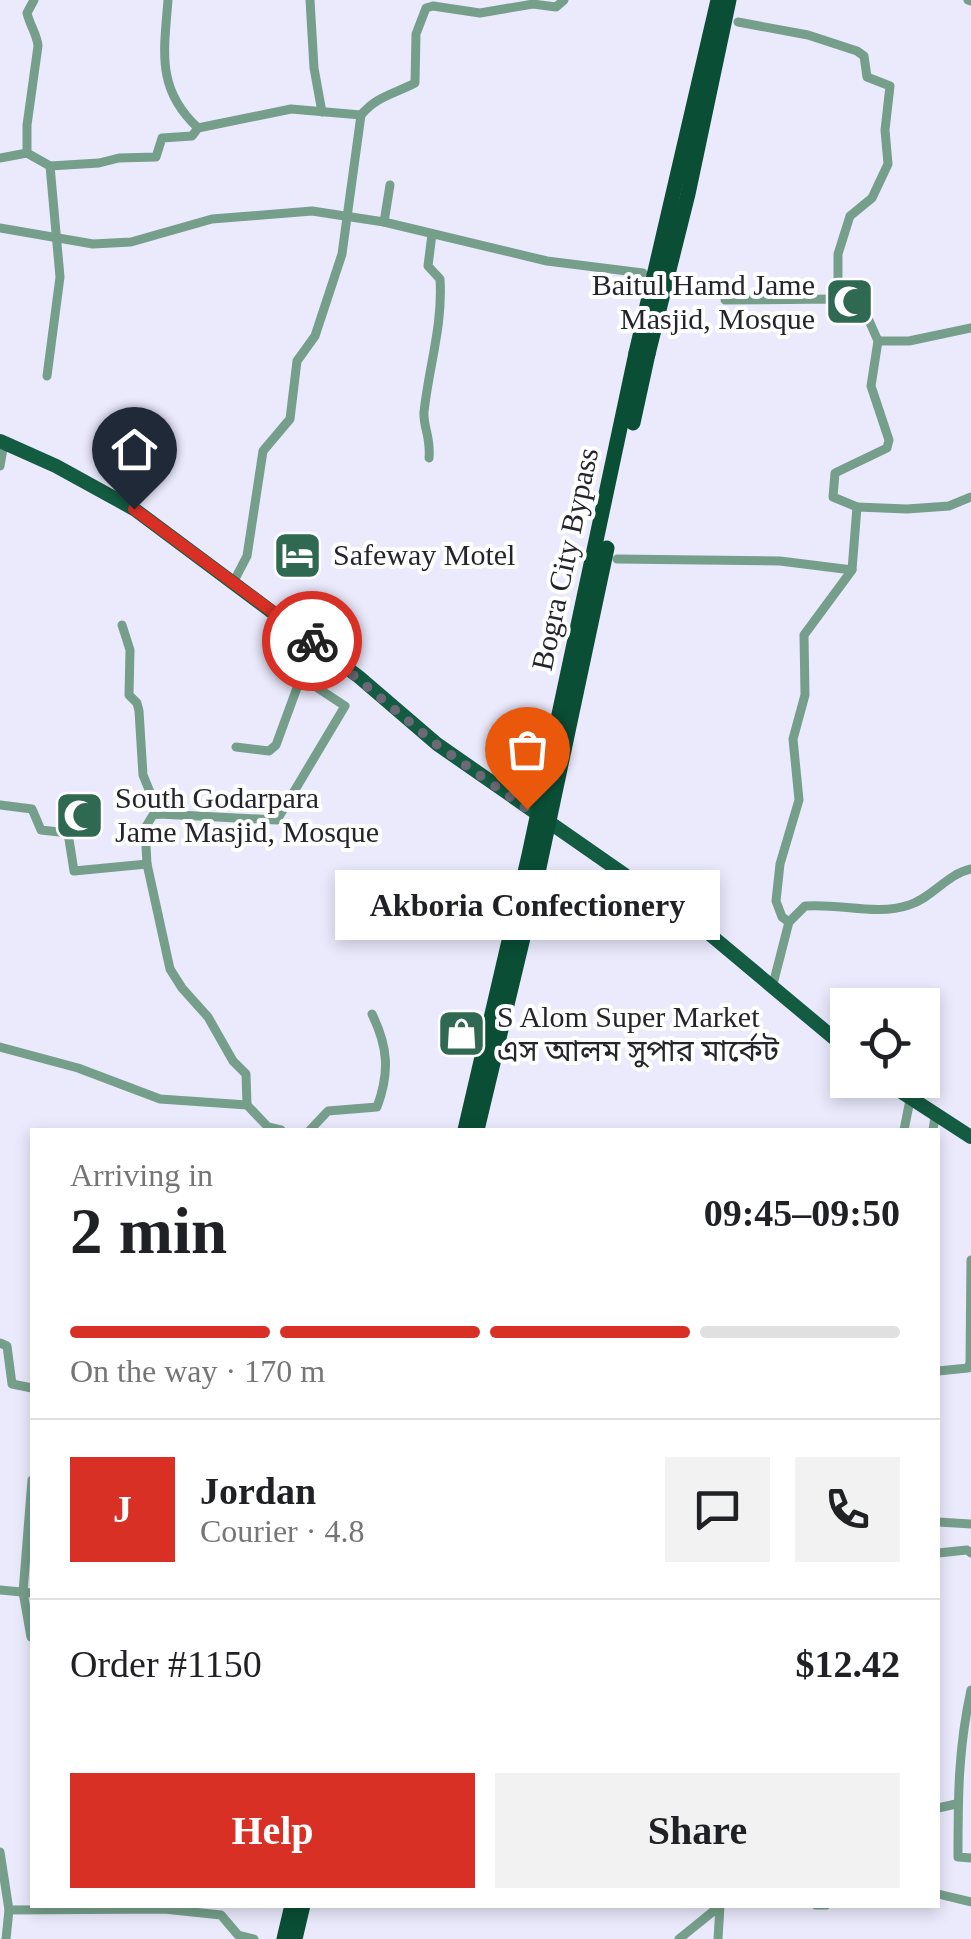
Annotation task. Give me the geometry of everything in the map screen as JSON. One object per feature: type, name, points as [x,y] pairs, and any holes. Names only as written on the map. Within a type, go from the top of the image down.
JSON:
[{"type":"highway","name":"Bogra City Bypass","points":[[681,195],[718,0]]},
{"type":"highway","name":"Bogra City Bypass","points":[[465,1128],[642,353],[730,0]]},
{"type":"highway","name":"Bogra City Bypass","points":[[478,1128],[532,896],[642,353]]},
{"type":"highway","points":[[284,1939],[291,1908]]},
{"type":"highway","points":[[295,1939],[302,1908]]},
{"type":"main road","points":[[2,442],[56,466],[134,509],[359,677],[436,744],[707,932],[830,1035]]},
{"type":"main road","points":[[907,1098],[934,1123],[971,1137]]},
{"type":"street","points":[[27,152],[38,46],[26,13],[34,0]]},
{"type":"street","points":[[168,0],[164,70],[182,113],[198,128]]},
{"type":"street","points":[[310,0],[314,68],[322,112]]},
{"type":"street","points":[[234,581],[247,556],[263,450],[290,419],[296,361],[316,336],[342,254],[361,116],[387,92],[415,83],[416,34],[426,8],[480,14],[533,2],[556,7],[564,0]]},
{"type":"street","points":[[738,22],[808,35],[857,51],[864,56],[867,76],[889,84],[885,130],[888,164],[872,198],[850,216],[839,244],[838,299]]},
{"type":"street","points":[[0,158],[27,152],[50,166],[156,158],[162,138],[192,136],[198,128],[291,109],[361,116]]},
{"type":"street","points":[[47,376],[60,277],[50,166]]},
{"type":"street","points":[[384,222],[390,185]]},
{"type":"street","points":[[0,228],[93,244],[131,242],[212,219],[312,211],[384,222],[547,261],[643,272]]},
{"type":"street","points":[[429,458],[430,436],[424,411],[441,317],[440,279],[428,266],[432,234]]},
{"type":"street","points":[[724,300],[838,299],[864,309],[878,341],[870,386],[889,440],[887,448],[835,473],[832,493],[857,507],[908,509],[949,506],[971,497]]},
{"type":"street","points":[[878,341],[909,341],[971,328]]},
{"type":"street","points":[[0,466],[2,442]]},
{"type":"street","points":[[789,922],[782,917],[776,901],[780,864],[800,800],[793,739],[805,695],[804,635],[852,570],[857,507]]},
{"type":"street","points":[[617,559],[780,560],[852,570]]},
{"type":"street","points":[[122,625],[130,650],[128,695],[140,711],[143,775],[159,814]]},
{"type":"street","points":[[236,747],[270,751],[276,745],[301,677],[345,706],[278,820],[159,814],[153,815],[144,828],[147,864],[170,969],[246,1074],[247,1105],[268,1128]]},
{"type":"street","points":[[0,805],[32,809],[40,830],[66,831],[74,871],[147,864]]},
{"type":"street","points":[[772,988],[789,922],[805,906],[894,910],[920,901],[956,874],[971,868]]},
{"type":"street","points":[[312,1128],[328,1111],[378,1107],[387,1080],[387,1060],[383,1036],[372,1014]]},
{"type":"street","points":[[0,1048],[78,1068],[160,1099],[247,1105]]},
{"type":"street","points":[[904,1128],[910,1100]]},
{"type":"street","points":[[940,1371],[968,1368],[970,1363],[971,1260]]},
{"type":"street","points":[[0,1343],[7,1346],[12,1384],[30,1388]]},
{"type":"street","points":[[940,1522],[971,1524]]},
{"type":"street","points":[[30,1536],[30,1622]]},
{"type":"street","points":[[940,1554],[966,1550],[971,1553]]},
{"type":"street","points":[[0,1590],[28,1593]]},
{"type":"street","points":[[971,1690],[956,1804],[958,1857],[971,1858]]},
{"type":"street","points":[[940,1808],[956,1804]]},
{"type":"street","points":[[0,1852],[9,1910],[6,1939]]},
{"type":"street","points":[[940,1894],[971,1902]]},
{"type":"street","points":[[222,1915],[230,1908]]},
{"type":"street","points":[[679,1939],[717,1908]]},
{"type":"street","points":[[718,1939],[721,1908]]},
{"type":"street","points":[[9,1910],[164,1910],[222,1915],[238,1934],[254,1939]]},
{"type":"way so far","points":[[312,641],[436,744],[527,809]]},
{"type":"place","name":"Baitul Hamd Jame Masjid, Mosque","points":[[850,302]]},
{"type":"place","name":"Safeway Motel","points":[[298,555]]},
{"type":"place","name":"Akboria Confectionery","points":[[527,809]]},
{"type":"place","name":"South Godarpara Jame Masjid, Mosque","points":[[80,815]]},
{"type":"place","name":"S Alom Super Market এস আলম সুপার মার্কেট","points":[[462,1034]]},
{"type":"route","points":[[134,509],[312,641]]}]
